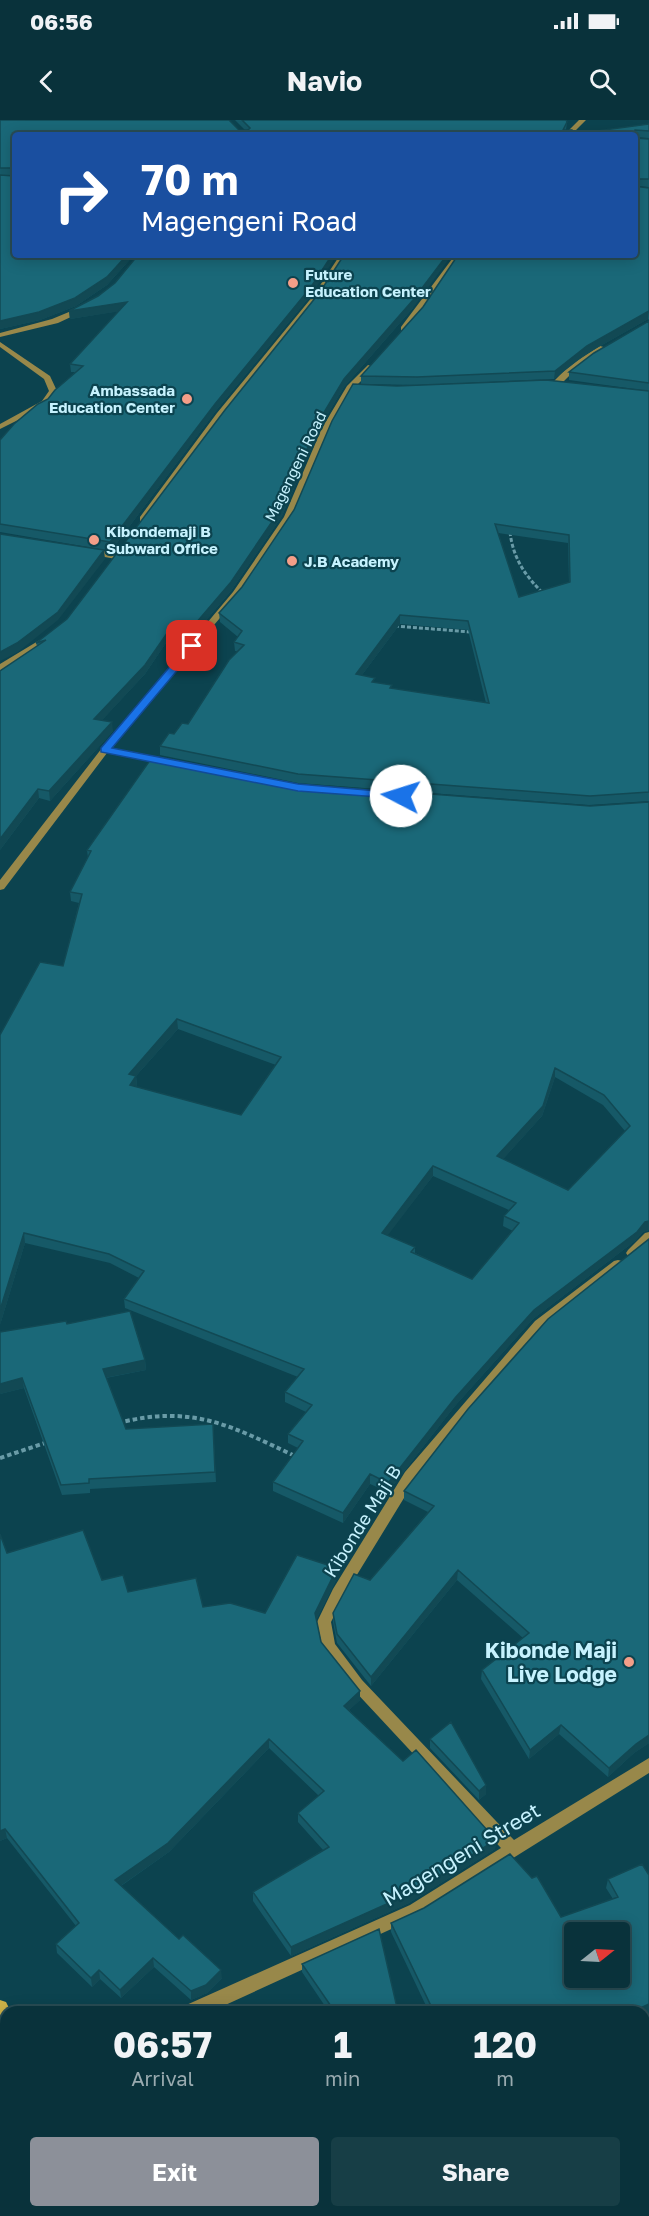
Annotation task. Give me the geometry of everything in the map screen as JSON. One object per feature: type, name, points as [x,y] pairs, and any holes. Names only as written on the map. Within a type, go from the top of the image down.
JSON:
[{"type":"street","points":[[570,132],[583,120]]},
{"type":"street","points":[[136,528],[220,415],[316,297],[342,258]]},
{"type":"street","points":[[400,333],[457,258]]},
{"type":"street","points":[[0,335],[55,321],[80,311],[94,302]]},
{"type":"street","points":[[0,344],[47,378],[53,391],[45,403],[0,427]]},
{"type":"street","points":[[557,382],[572,368],[608,345]]},
{"type":"street","name":"Magengeni Road","points":[[0,887],[105,750],[236,594],[274,540],[301,491],[326,428],[350,388],[380,357]]},
{"type":"street","points":[[548,382],[567,384]]},
{"type":"street","points":[[350,388],[362,390]]},
{"type":"street","points":[[110,564],[123,547]]},
{"type":"street","points":[[81,550],[116,556]]},
{"type":"street","points":[[0,668],[22,656],[55,631]]},
{"type":"street","points":[[105,750],[173,763]]},
{"type":"street","name":"Kibonde Maji B","points":[[512,1849],[357,1684],[328,1646],[324,1622],[338,1593],[392,1501],[461,1413],[540,1324],[641,1246],[649,1236]]},
{"type":"street","name":"Magengeni Street","points":[[203,2006],[416,1910],[649,1766]]},
{"type":"path","points":[[509,526],[516,561],[527,580],[552,601]]},
{"type":"path","points":[[394,626],[480,632]]},
{"type":"path","points":[[115,1424],[138,1418],[192,1415],[238,1430],[300,1458]]},
{"type":"path","points":[[0,1458],[58,1439]]},
{"type":"building","points":[[0,120],[229,120],[239,130],[248,130],[250,128],[242,120],[566,120],[563,130],[573,132],[12,132],[12,168],[0,168]]},
{"type":"building","points":[[649,124],[649,131],[635,130],[634,132],[589,132]]},
{"type":"building","points":[[638,138],[649,139],[649,179],[638,179]]},
{"type":"building","points":[[0,175],[12,176],[12,258],[124,258],[107,277],[75,298],[39,312],[0,321]]},
{"type":"building","points":[[638,187],[649,188],[649,311],[587,346],[555,371],[417,377],[361,376],[423,307],[456,258],[638,258]]},
{"type":"building","points":[[136,258],[330,258],[311,287],[215,404],[110,542],[0,524],[0,440],[14,424],[38,404],[48,399],[83,366],[70,364],[127,302],[69,311],[98,296],[115,283]]},
{"type":"building","points":[[342,258],[445,258],[413,300],[344,379],[320,419],[282,507],[231,582],[190,630],[172,626],[145,665],[94,719],[112,722],[49,791],[38,789],[0,839],[0,671],[46,640],[36,643],[67,619],[225,410],[320,292]]},
{"type":"building","points":[[649,321],[649,383],[569,372],[594,353]]},
{"type":"building","points":[[546,380],[649,391],[649,792],[590,796],[298,774],[160,746],[169,733],[174,734],[182,723],[188,724],[229,660],[244,645],[234,642],[242,631],[219,613],[242,587],[294,510],[332,421],[353,384],[397,386]],"holes":[[[495,524],[569,535],[570,582],[519,597]],[[400,615],[468,621],[489,703],[390,688],[392,685],[372,682],[375,678],[356,674]]]},
{"type":"building","points":[[0,534],[104,550],[58,612],[17,643],[0,652]]},
{"type":"building","points":[[153,756],[298,784],[590,806],[649,802],[649,1221],[534,1310],[455,1398],[388,1483],[370,1474],[343,1513],[273,1482],[303,1441],[288,1434],[312,1405],[285,1392],[304,1369],[124,1299],[144,1271],[109,1254],[24,1233],[0,1310],[0,1035],[40,962],[63,966],[82,894],[70,892],[91,851],[87,850]],"holes":[[[177,1019],[281,1057],[241,1115],[130,1085],[136,1076],[129,1074]],[[555,1068],[604,1095],[630,1126],[568,1190],[497,1156],[543,1106]],[[433,1166],[516,1203],[504,1216],[519,1223],[472,1279],[411,1252],[415,1247],[382,1233]]]},
{"type":"building","points":[[649,1239],[649,1735],[609,1768],[561,1725],[530,1750],[482,1670],[529,1633],[458,1570],[371,1677],[337,1634],[333,1613],[354,1574],[370,1580],[434,1506],[404,1491],[468,1409],[548,1319]]},
{"type":"building","points":[[130,1311],[145,1360],[103,1369],[126,1429],[213,1424],[215,1472],[89,1479],[89,1483],[61,1485],[22,1378],[0,1384],[0,1332],[66,1321],[67,1324]]},
{"type":"building","points":[[83,1530],[102,1580],[123,1575],[128,1592],[196,1578],[203,1607],[230,1603],[265,1613],[297,1555],[337,1568],[315,1613],[321,1642],[360,1691],[344,1706],[403,1761],[416,1750],[496,1840],[409,1894],[291,1947],[253,1892],[329,1847],[298,1813],[324,1791],[269,1739],[168,1843],[115,1880],[179,1939],[183,1935],[221,1970],[206,1985],[191,1991],[153,1958],[120,1990],[99,1970],[91,1978],[56,1944],[79,1923],[5,1829],[0,1831],[0,1534],[7,1553]]},
{"type":"building","points":[[451,1722],[486,1785],[479,1791],[430,1739]]},
{"type":"building","points":[[510,1854],[532,1878],[537,1876],[561,1917],[618,1897],[608,1879],[642,1864],[649,1875],[649,2004],[645,2006],[431,2006],[391,1923],[424,1908]]},
{"type":"building","points":[[379,1929],[397,2006],[331,2006],[302,1964]]},
{"type":"place","name":"Future Education Center","points":[[293,283]]},
{"type":"place","name":"Ambassada Education Center","points":[[187,399]]},
{"type":"place","name":"Kibondemaji B Subward Office","points":[[94,540]]},
{"type":"place","name":"J.B Academy","points":[[292,561]]},
{"type":"place","name":"Kibonde Maji Live Lodge","points":[[629,1662]]},
{"type":"route","points":[[192,646],[105,750],[298,788],[401,796]]}]
